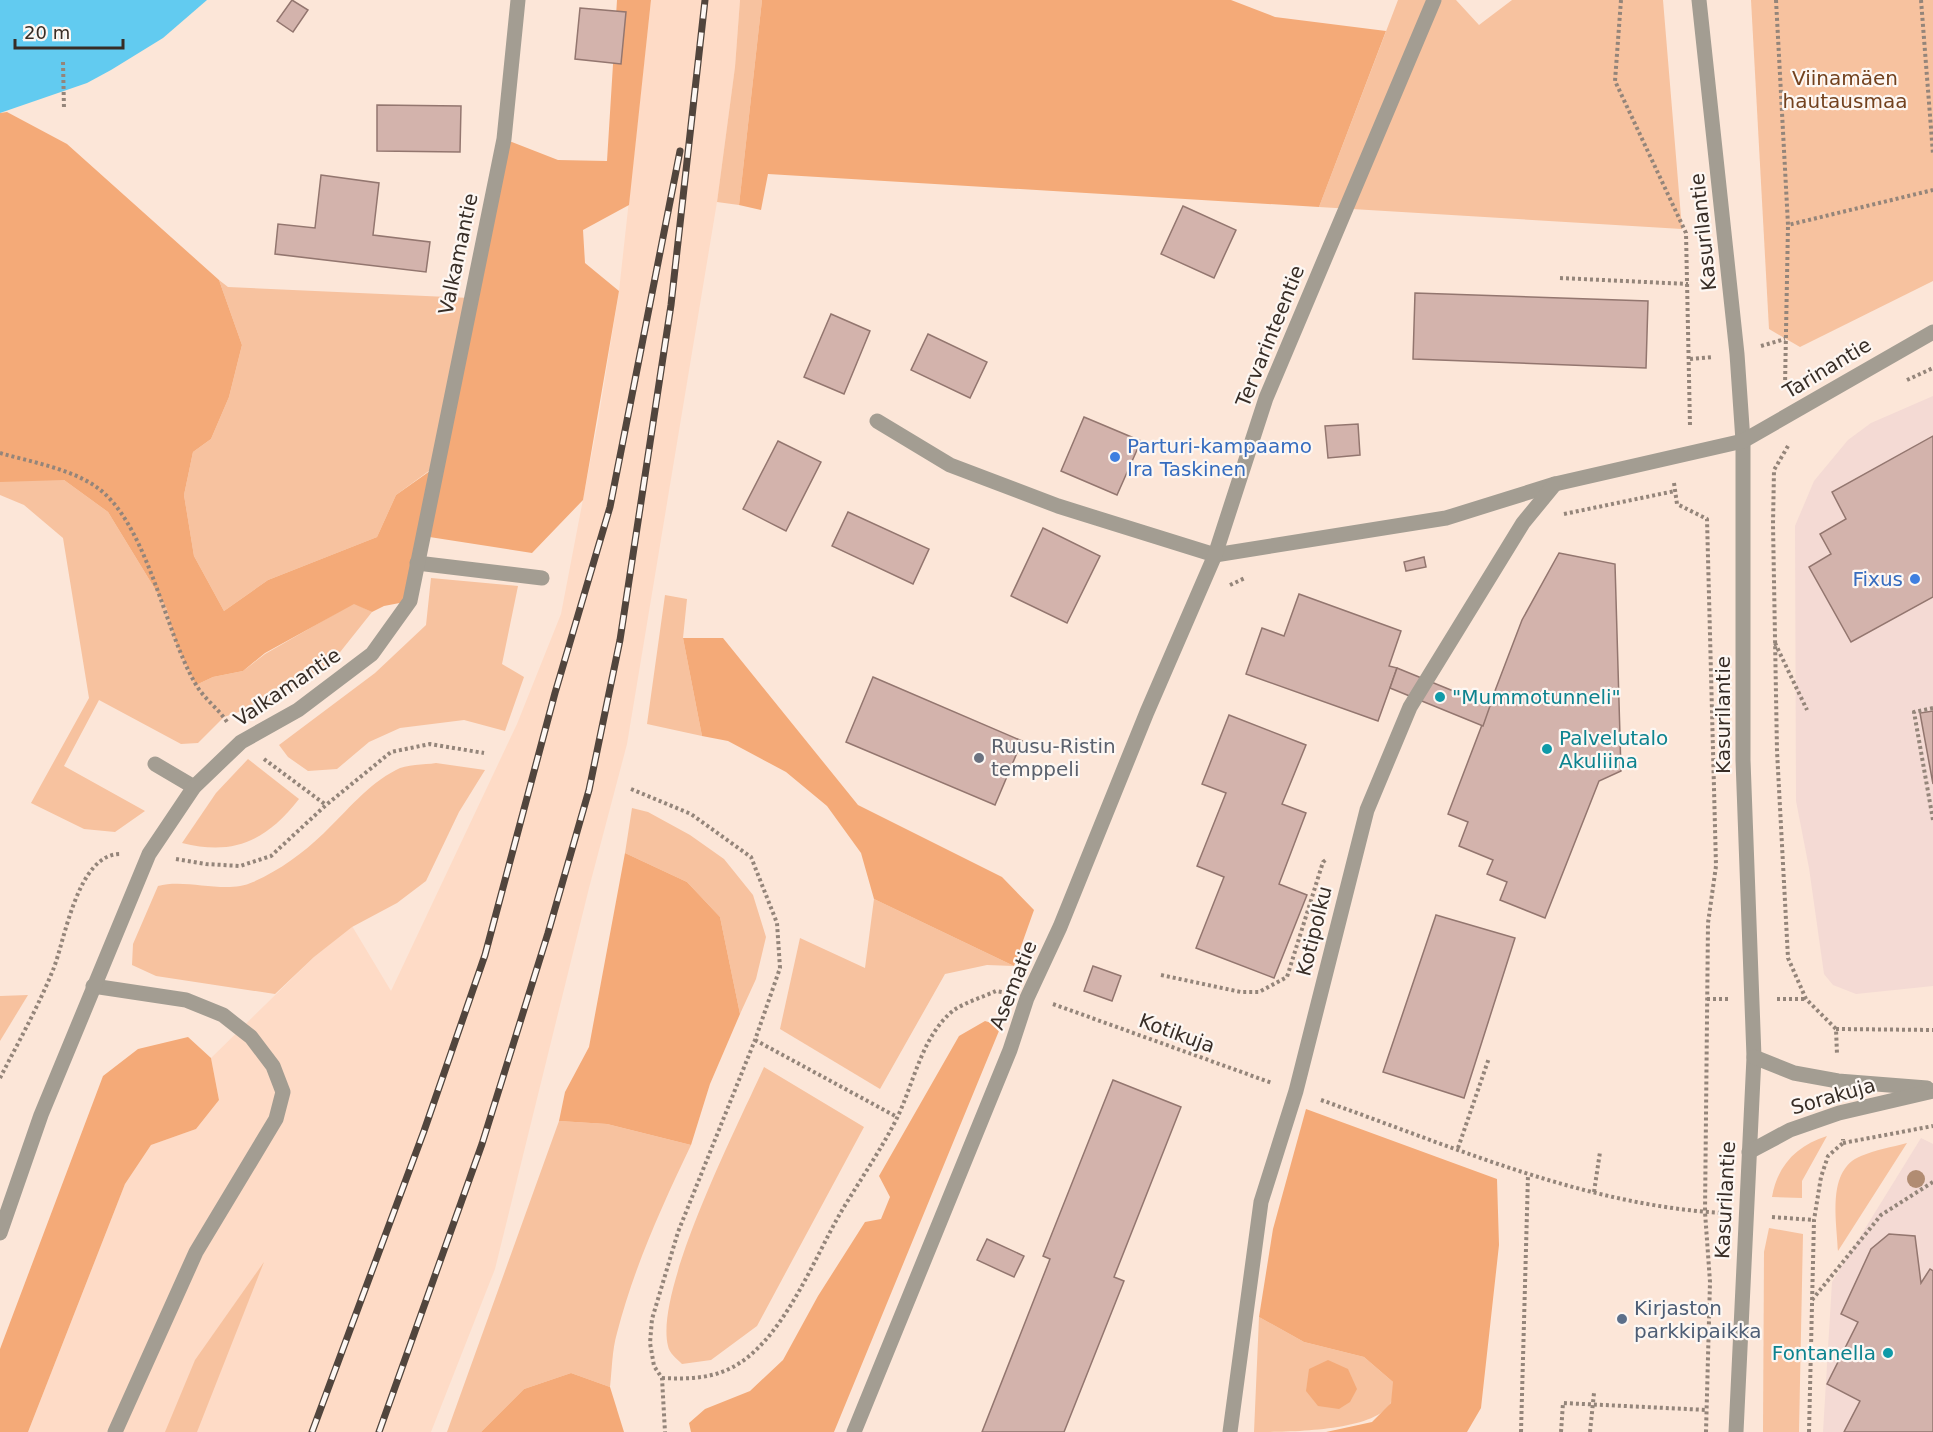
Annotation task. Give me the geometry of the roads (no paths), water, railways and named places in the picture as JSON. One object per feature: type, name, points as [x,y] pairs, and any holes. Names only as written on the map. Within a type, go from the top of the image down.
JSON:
[{"type":"street","name":"Valkamantie","points":[[0,1233],[41,1115],[149,854],[194,787],[241,742],[298,710],[372,654],[411,602],[417,563],[504,140],[518,0]]},
{"type":"street","name":"Tervarinteentie","points":[[1215,555],[1266,398],[1434,0]]},
{"type":"street","name":"Kasurilantie","points":[[1699,0],[1737,354],[1743,441],[1743,760],[1754,1057],[1736,1432]]},
{"type":"street","name":"Tarinantie","points":[[1215,555],[1446,518],[1555,484],[1743,441],[1933,332]]},
{"type":"street","points":[[877,421],[950,465],[1058,506],[1215,555]]},
{"type":"street","name":"Kotipolku","points":[[1230,1432],[1261,1202],[1296,1091],[1367,810],[1410,708],[1523,523],[1555,484]]},
{"type":"street","name":"Asematie","points":[[854,1432],[1010,1050],[1027,998],[1060,927],[1215,555]]},
{"type":"street","points":[[417,563],[542,578]]},
{"type":"street","points":[[155,764],[194,787]]},
{"type":"street","points":[[93,986],[186,1000],[223,1015],[251,1037],[273,1066],[283,1092],[276,1119],[196,1252],[115,1432]]},
{"type":"street","name":"Sorakuja","points":[[1754,1057],[1794,1073],[1838,1081],[1933,1090]]},
{"type":"street","name":"Sorakuja","points":[[1749,1152],[1791,1130],[1839,1113],[1933,1090]]},
{"type":"water","points":[[0,0],[207,0],[163,38],[111,70],[87,83],[0,113]]},
{"type":"railway","points":[[379,1432],[482,1144],[548,933],[589,790],[620,640],[671,305],[705,0]]},
{"type":"railway","points":[[312,1432],[424,1131],[485,955],[555,693],[610,507],[680,151]]},
{"type":"place","name":"Parturi-kampaamo Ira Taskinen","points":[[1115,457]]},
{"type":"place","name":"Fixus","points":[[1915,579]]},
{"type":"place","name":"\"Mummotunneli\"","points":[[1440,697]]},
{"type":"place","name":"Palvelutalo Akuliina","points":[[1547,749]]},
{"type":"place","name":"Ruusu-Ristin temppeli","points":[[979,758]]},
{"type":"place","name":"Kirjaston parkkipaikka","points":[[1622,1319]]},
{"type":"place","name":"Fontanella","points":[[1888,1353]]},
{"type":"park label","name":"Viinamäen hautausmaa","points":[[1845,90]]}]
